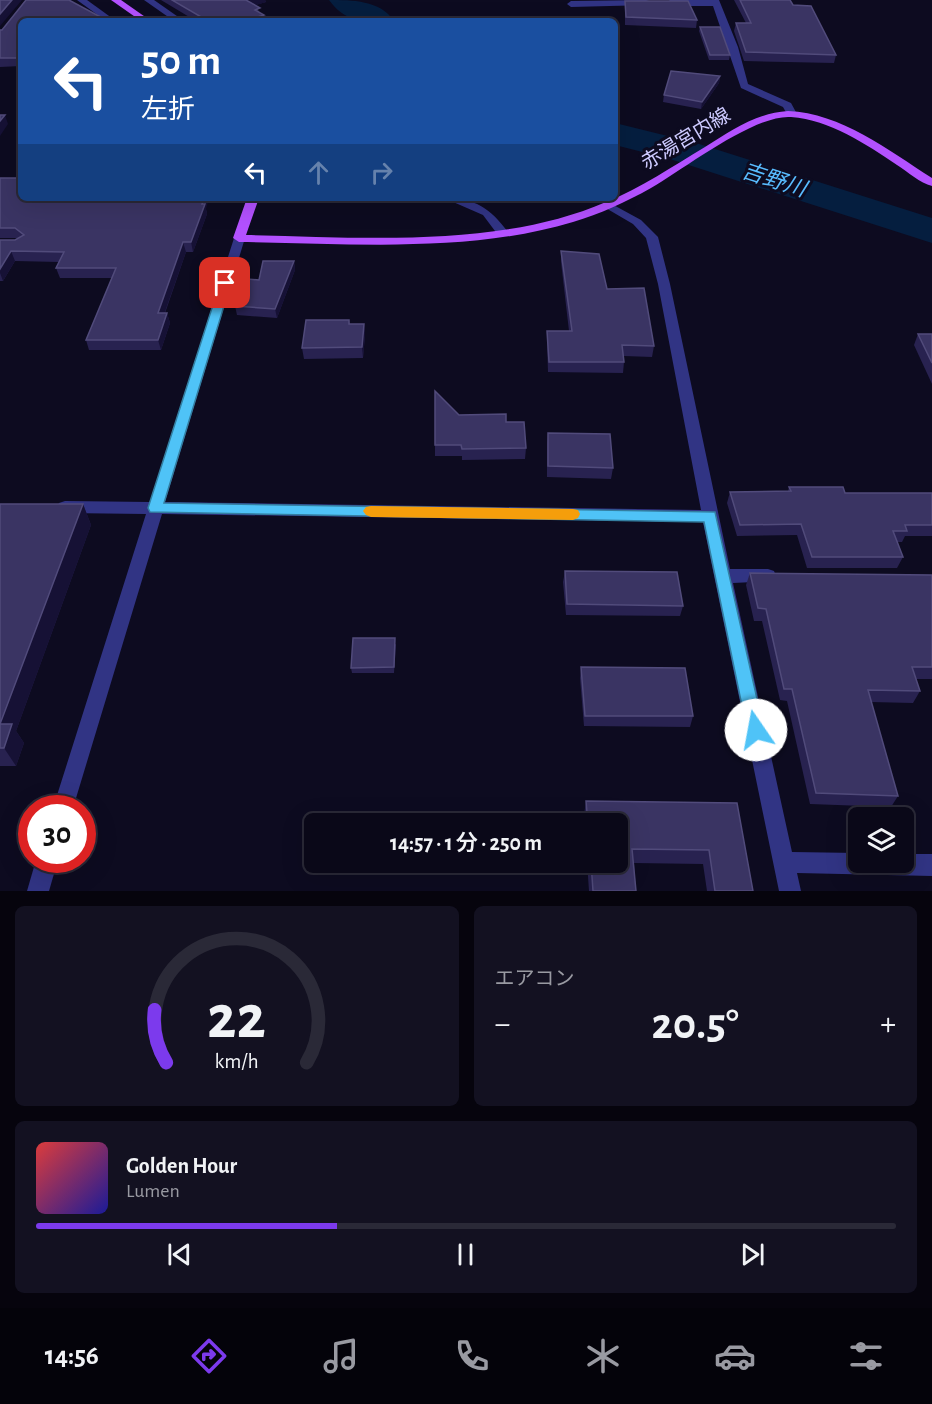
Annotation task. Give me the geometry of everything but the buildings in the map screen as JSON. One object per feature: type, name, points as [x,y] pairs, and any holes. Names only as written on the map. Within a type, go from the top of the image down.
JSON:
[{"type":"main road","points":[[115,0],[142,18]]},
{"type":"main road","name":"赤湯宮内線","points":[[618,200],[649,185],[733,133],[764,118],[792,114],[844,130],[877,147],[932,183]]},
{"type":"main road","points":[[239,238],[252,201]]},
{"type":"main road","name":"赤湯宮内線","points":[[239,238],[438,238],[502,232],[560,222],[616,201]]},
{"type":"street","points":[[81,0],[108,18]]},
{"type":"street","points":[[148,0],[175,18]]},
{"type":"street","points":[[571,4],[716,1],[744,86],[787,105],[792,114]]},
{"type":"street","points":[[457,201],[487,213],[502,232]]},
{"type":"street","points":[[608,205],[638,222],[652,237],[664,284],[710,516],[790,891]]},
{"type":"street","points":[[67,795],[239,238]]},
{"type":"street","points":[[48,507],[710,516]]},
{"type":"street","points":[[723,576],[781,576]]},
{"type":"street","points":[[784,862],[932,865]]},
{"type":"street","points":[[38,891],[43,873]]},
{"type":"waterway","name":"吉野川","points":[[344,0],[350,6],[373,18]]},
{"type":"waterway","name":"吉野川","points":[[618,135],[683,151],[932,231]]},
{"type":"slow traffic","points":[[371,511],[573,514]]},
{"type":"route","points":[[225,283],[155,508],[710,516],[756,730]]}]
